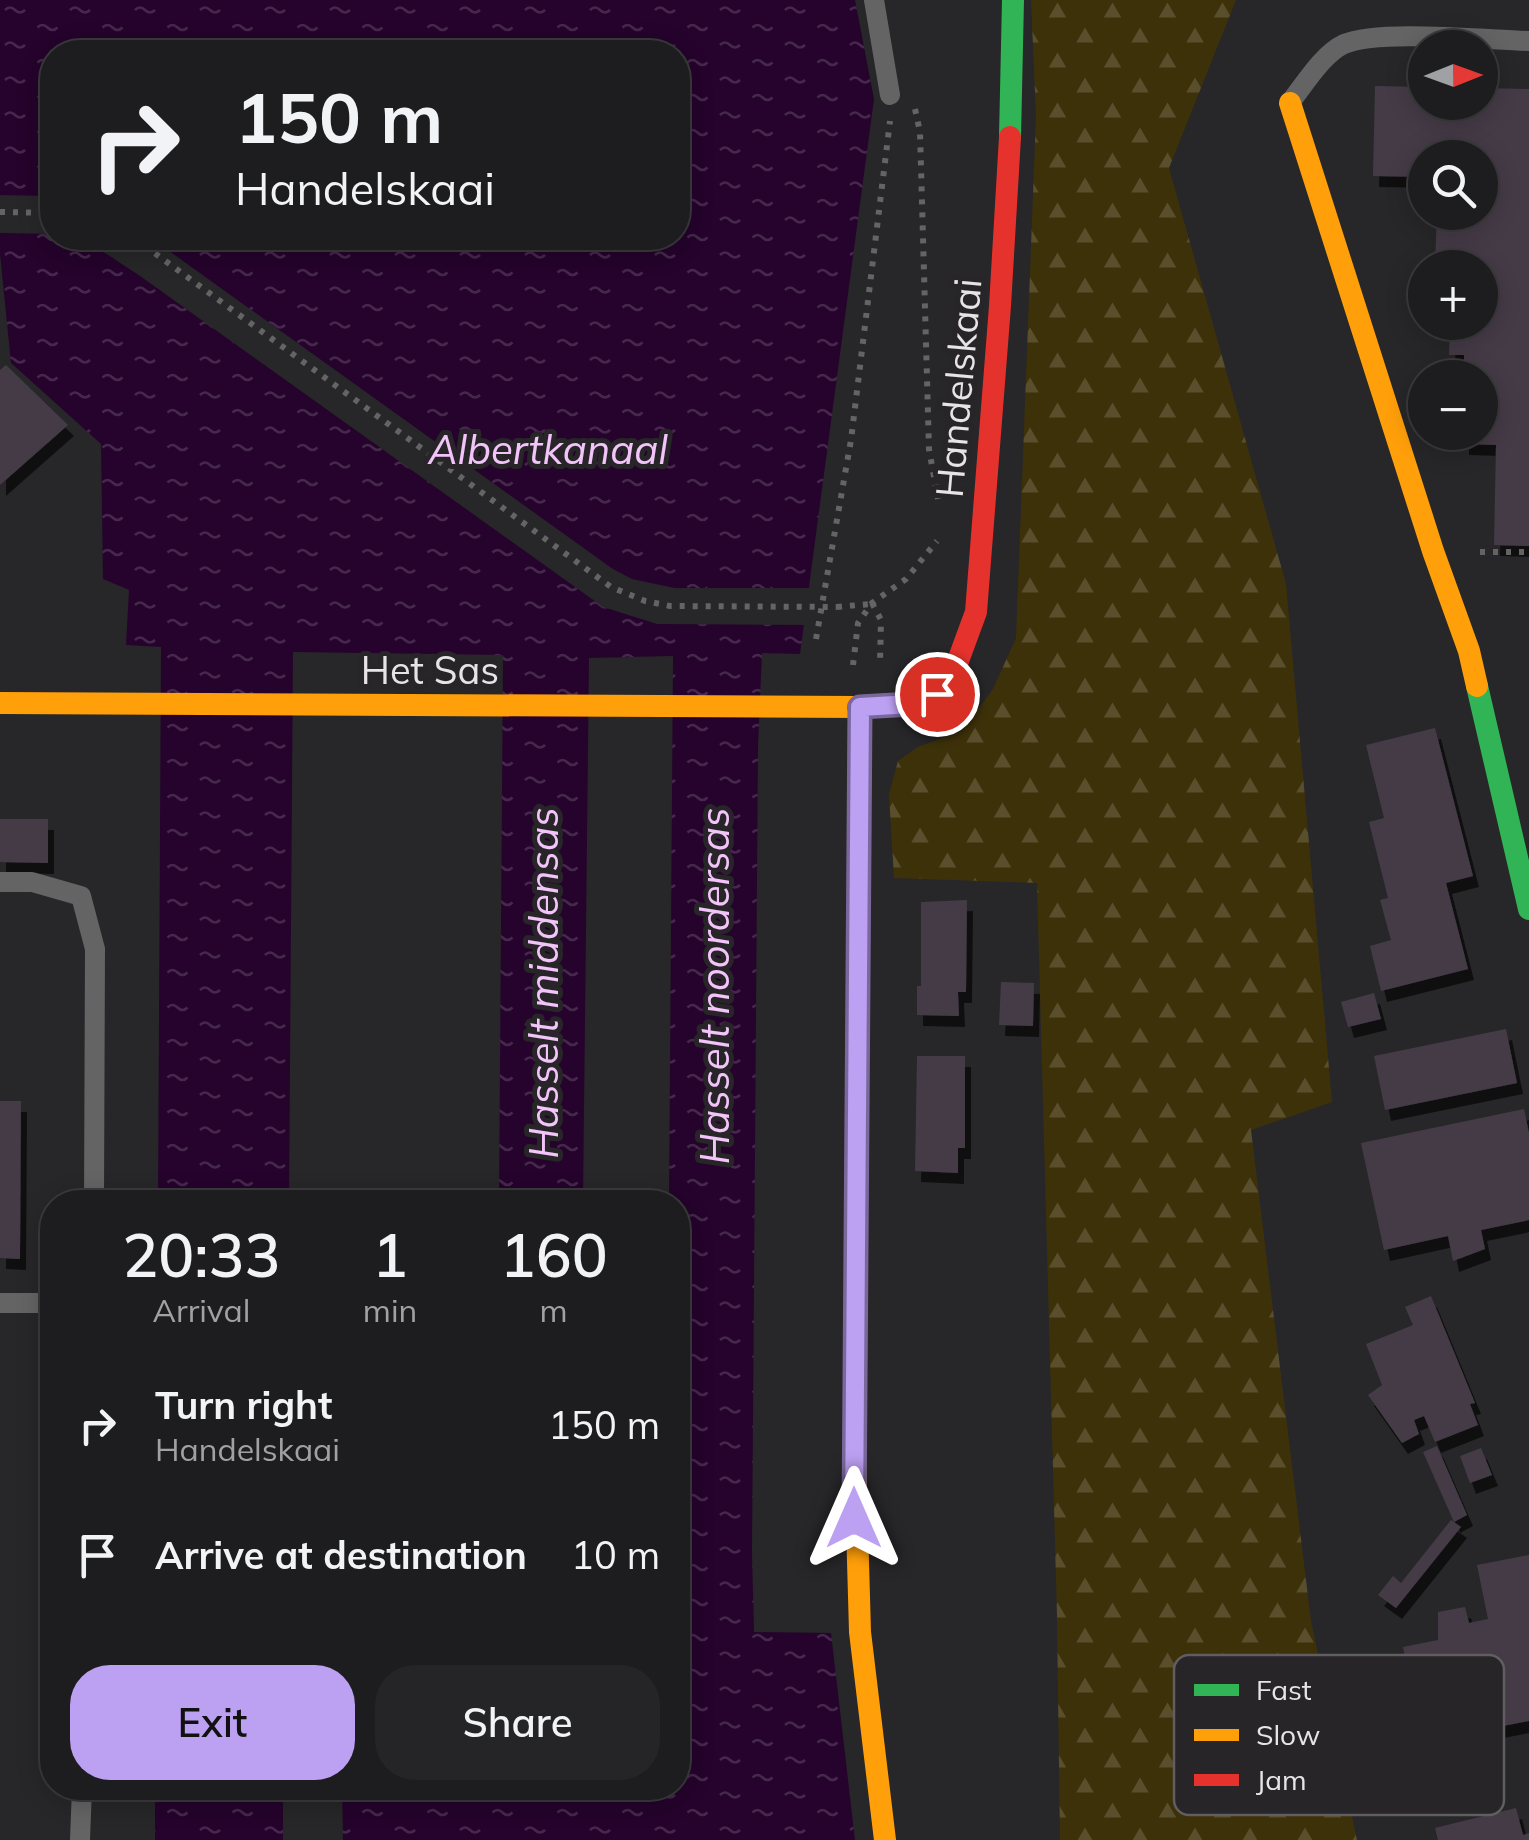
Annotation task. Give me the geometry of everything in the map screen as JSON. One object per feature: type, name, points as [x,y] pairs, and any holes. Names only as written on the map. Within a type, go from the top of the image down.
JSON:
[{"type":"street","name":"Handelskaai","points":[[860,707],[912,704],[937,694],[958,663],[976,612],[1007,222],[1013,0]]},
{"type":"street","points":[[1290,103],[1468,652],[1529,909]]},
{"type":"street","name":"Het Sas","points":[[0,703],[860,707]]},
{"type":"street","points":[[860,707],[854,1518],[860,1632],[885,1840]]},
{"type":"lane","points":[[874,0],[890,95]]},
{"type":"lane","points":[[1290,103],[1314,70],[1342,44],[1374,37],[1529,41]]},
{"type":"lane","points":[[0,882],[32,882],[80,896],[95,948],[94,1190]]},
{"type":"lane","points":[[0,1303],[40,1303]]},
{"type":"lane","points":[[80,1840],[82,1800]]},
{"type":"path","points":[[816,639],[851,440],[890,128],[890,95]]},
{"type":"path","points":[[914,102],[920,132],[929,449],[939,503]]},
{"type":"path","points":[[0,212],[40,213]]},
{"type":"path","points":[[150,250],[611,587],[644,601],[670,606],[872,604],[906,578],[945,529]]},
{"type":"green space","points":[[1031,0],[1236,0],[1169,168],[1286,584],[1332,1102],[1251,1130],[1318,1655],[1174,1655],[1174,1815],[1352,1815],[1357,1840],[1060,1840],[1037,883],[894,878],[889,794],[898,761],[918,747],[962,731],[993,689],[1016,638],[1036,116]]},
{"type":"water","name":"Albertkanaal","points":[[0,0],[855,0],[874,99],[800,654],[762,653],[752,1553],[754,1632],[831,1633],[855,1840],[343,1840],[342,1800],[690,1800],[690,1190],[669,1190],[673,656],[589,658],[583,1190],[499,1190],[503,655],[293,652],[289,1190],[158,1190],[161,647],[126,645],[129,590],[103,579],[101,444],[11,363],[0,254]]},
{"type":"water","points":[[155,1800],[283,1800],[283,1840],[155,1840]]},
{"type":"pier","points":[[0,195],[40,196],[40,234],[0,233]]},
{"type":"pier","points":[[101,250],[168,250],[613,569],[632,579],[675,588],[814,588],[809,625],[657,624],[603,607]]},
{"type":"building","points":[[1375,86],[1408,87],[1408,120],[1498,120],[1498,88],[1529,89],[1529,546],[1494,545],[1498,360],[1464,360],[1464,355],[1449,355],[1449,340],[1498,340],[1498,250],[1436,250],[1436,230],[1498,230],[1498,140],[1408,140],[1408,177],[1373,176]]},
{"type":"building","points":[[6,365],[68,425],[0,485],[0,370]]},
{"type":"building","points":[[1435,728],[1473,876],[1446,883],[1468,969],[1381,991],[1370,946],[1391,940],[1380,900],[1388,898],[1369,822],[1384,818],[1366,745]]},
{"type":"building","points":[[0,819],[48,819],[48,863],[0,862]]},
{"type":"building","points":[[967,900],[966,992],[958,992],[959,1016],[917,1015],[921,902]]},
{"type":"building","points":[[1001,982],[1034,983],[1033,1026],[999,1025]]},
{"type":"building","points":[[1374,993],[1381,1019],[1348,1027],[1341,1002]]},
{"type":"building","points":[[1506,1029],[1517,1083],[1385,1110],[1374,1056]]},
{"type":"building","points":[[917,1056],[965,1056],[965,1148],[958,1148],[958,1173],[915,1171]]},
{"type":"building","points":[[0,1101],[21,1101],[20,1259],[0,1258]]},
{"type":"building","points":[[1524,1109],[1529,1133],[1529,1220],[1481,1230],[1485,1249],[1453,1261],[1448,1236],[1384,1250],[1361,1143]]},
{"type":"building","points":[[1431,1296],[1475,1403],[1470,1404],[1478,1425],[1435,1442],[1424,1416],[1414,1420],[1419,1434],[1402,1443],[1368,1395],[1382,1385],[1366,1344],[1413,1325],[1405,1307]]},
{"type":"building","points":[[1437,1446],[1467,1515],[1454,1522],[1423,1452]]},
{"type":"building","points":[[1481,1448],[1492,1475],[1470,1483],[1460,1456]]},
{"type":"building","points":[[1451,1520],[1461,1527],[1396,1608],[1378,1595],[1393,1576],[1401,1583]]},
{"type":"building","points":[[1529,1555],[1529,1721],[1504,1726],[1504,1655],[1405,1655],[1403,1647],[1438,1640],[1438,1612],[1465,1607],[1469,1623],[1488,1619],[1477,1565]]},
{"type":"building","points":[[1516,1808],[1523,1835],[1529,1833],[1529,1840],[1438,1840],[1435,1828],[1488,1815],[1504,1815],[1504,1811]]},
{"type":"traffic: fast","points":[[1010,137],[1013,0]]},
{"type":"traffic: fast","points":[[1477,686],[1529,909]]},
{"type":"traffic: fast","points":[[855,1455],[860,707]]},
{"type":"traffic: slow","points":[[1290,103],[1433,551],[1469,651],[1477,686]]},
{"type":"traffic: slow","points":[[0,703],[858,707]]},
{"type":"traffic: slow","points":[[855,1455],[860,1632],[885,1840]]},
{"type":"traffic: jam","points":[[858,707],[903,704],[936,691],[955,669],[976,612],[1010,137]]},
{"type":"route","points":[[854,1518],[860,707],[912,704],[937,694]]},
{"type":"water label","name":"Hasselt middensas","points":[[543,983]]},
{"type":"water label","name":"Hasselt noordersas","points":[[714,986]]}]
